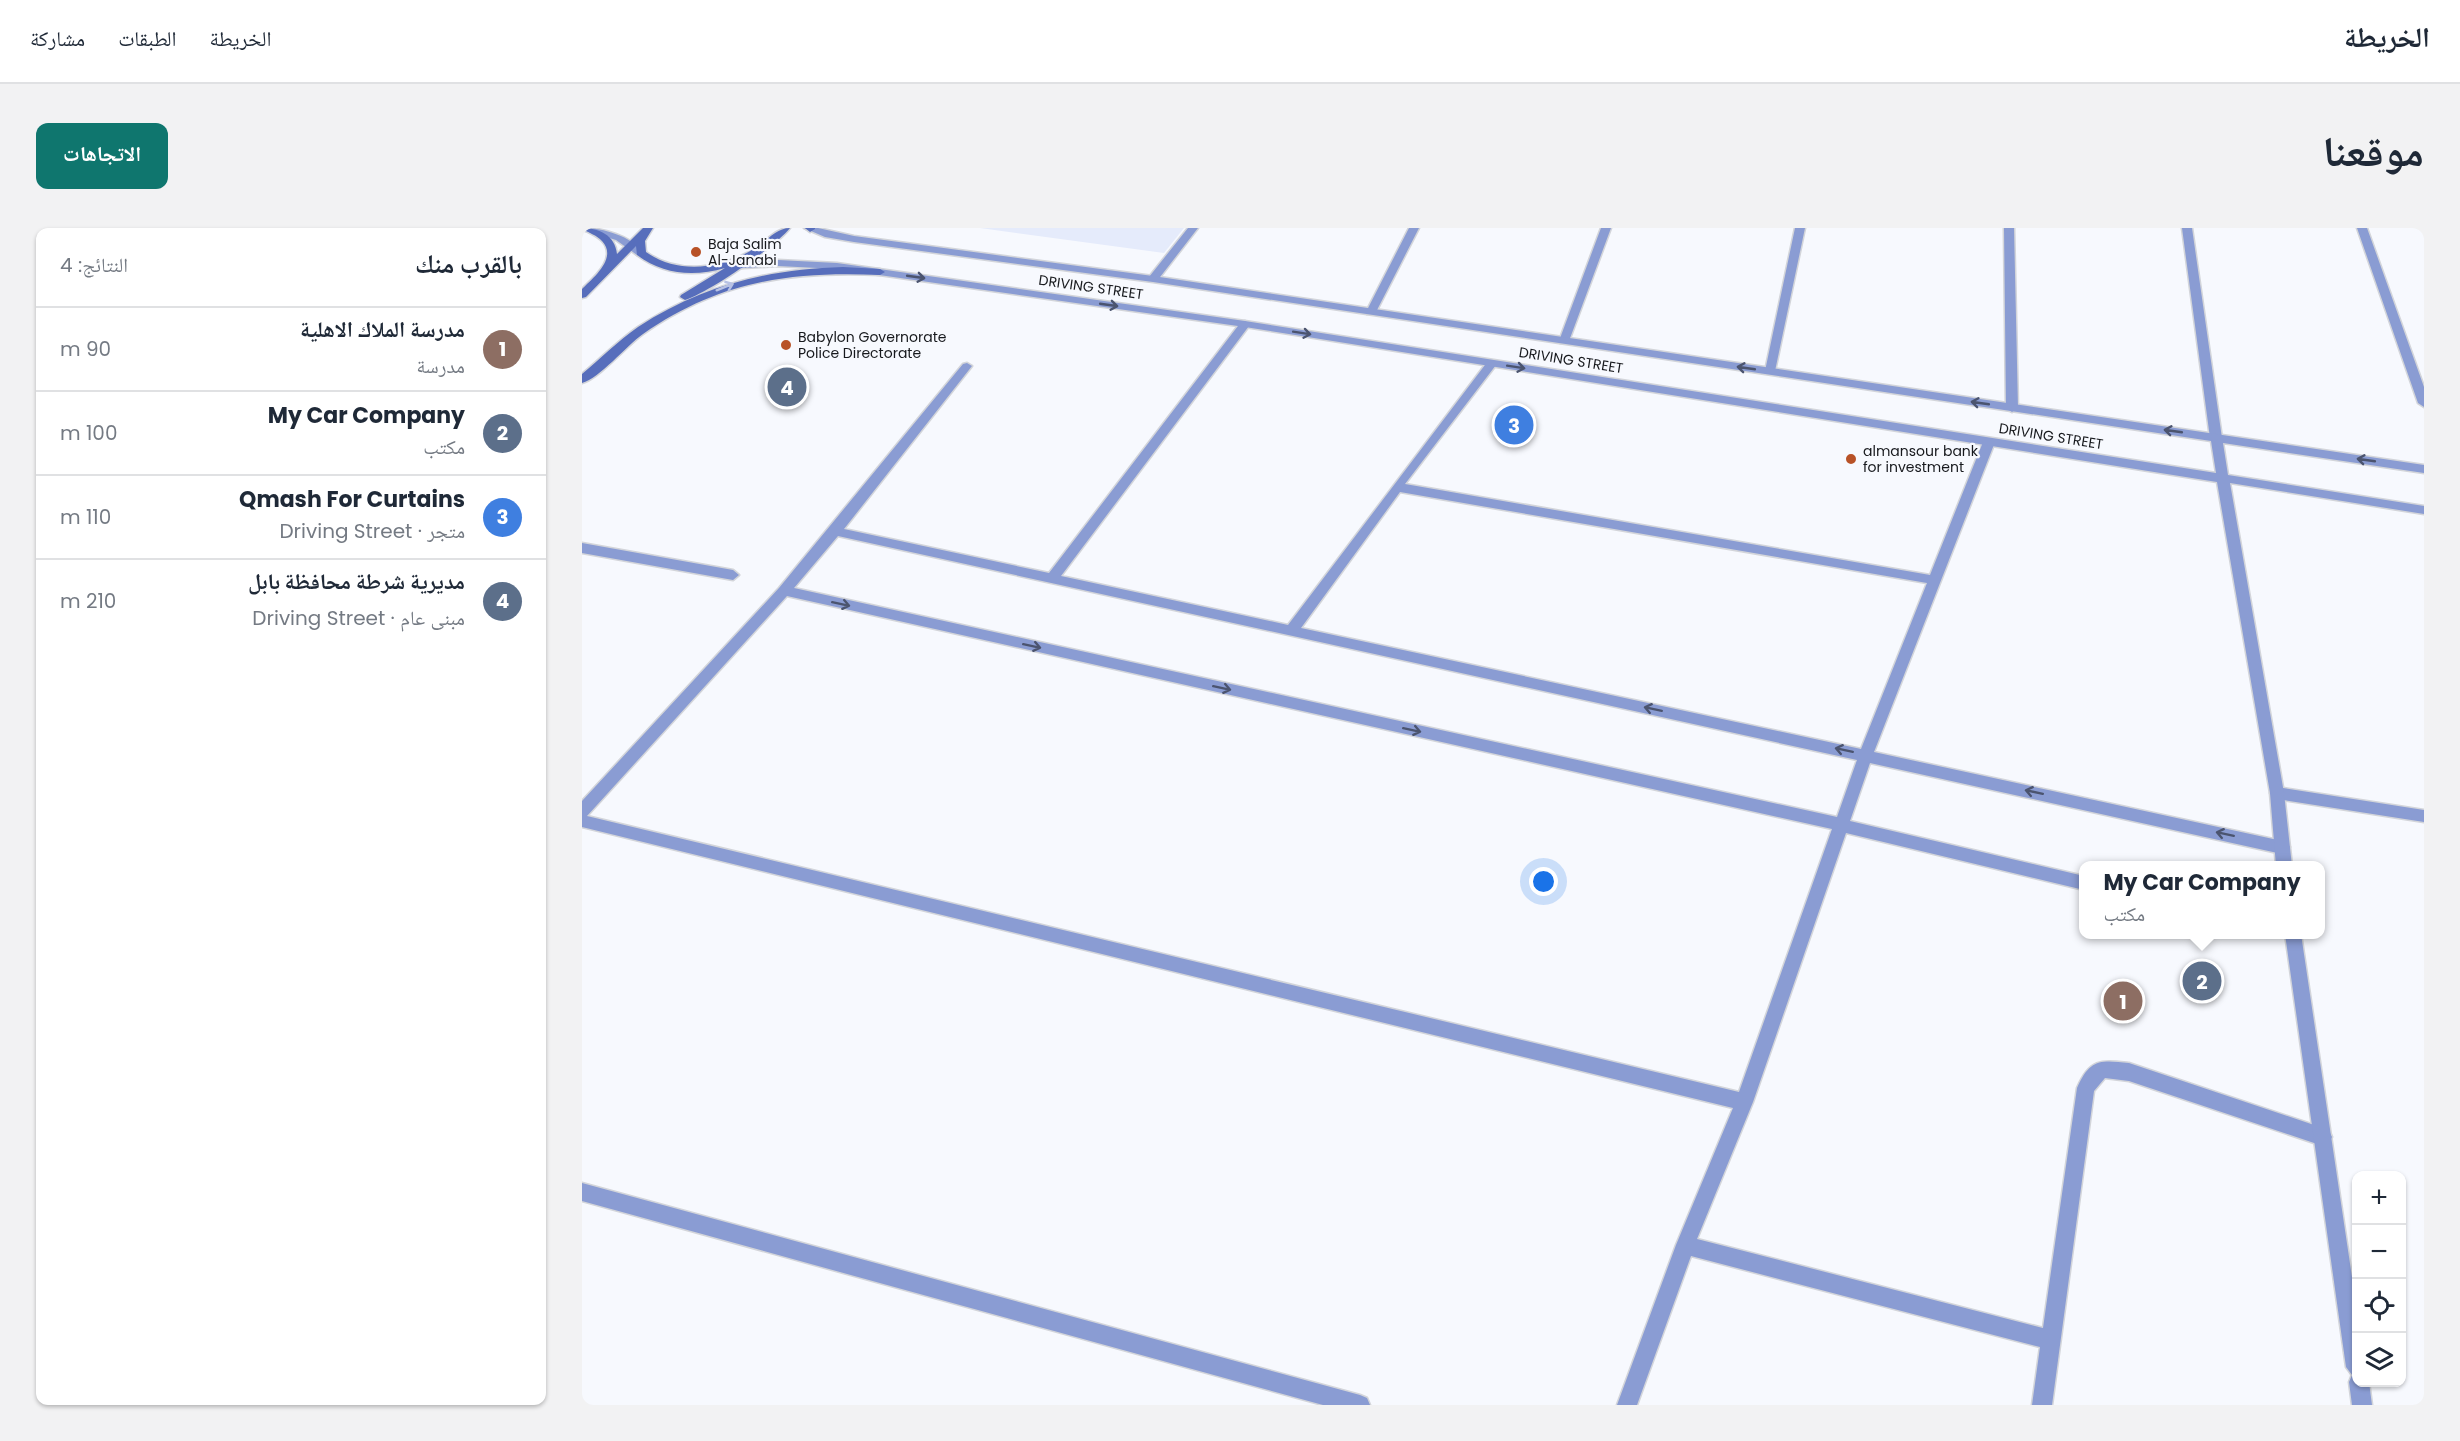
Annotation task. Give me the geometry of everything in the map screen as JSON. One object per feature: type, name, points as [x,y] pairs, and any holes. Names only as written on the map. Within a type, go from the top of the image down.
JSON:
[{"type":"main road","points":[[586,228],[601,233],[612,246],[612,256],[601,277]]},
{"type":"main road","points":[[582,295],[648,228]]},
{"type":"main road","points":[[648,228],[640,240],[641,253],[650,262],[666,268],[687,270],[712,268],[753,255]]},
{"type":"main road","points":[[582,380],[674,304],[767,247],[785,228]]},
{"type":"main road","points":[[636,334],[694,300],[737,282],[776,273],[810,269],[880,272]]},
{"type":"street","points":[[586,228],[619,238],[641,253]]},
{"type":"street","name":"DRIVING STREET","points":[[810,228],[854,239],[1153,279],[2424,469]]},
{"type":"street","points":[[1153,279],[1193,228]]},
{"type":"street","points":[[1371,312],[1414,228]]},
{"type":"street","points":[[1564,341],[1606,228]]},
{"type":"street","points":[[1770,371],[1800,228]]},
{"type":"street","points":[[2009,228],[2012,408]]},
{"type":"street","points":[[2187,228],[2216,438],[2277,793],[2283,861]]},
{"type":"street","points":[[2362,228],[2424,403]]},
{"type":"street","name":"DRIVING STREET","points":[[712,268],[807,263],[880,272],[1245,324],[2424,510]]},
{"type":"street","points":[[1052,578],[1245,324]]},
{"type":"street","points":[[1292,630],[1492,363]]},
{"type":"street","points":[[582,810],[784,591],[967,366]]},
{"type":"street","points":[[1627,1405],[1685,1245],[1744,1102],[1866,755],[1989,442]]},
{"type":"street","points":[[1397,487],[1934,580]]},
{"type":"street","points":[[835,531],[2282,847]]},
{"type":"street","points":[[582,548],[733,575]]},
{"type":"street","points":[[784,591],[1842,825],[2079,882]]},
{"type":"street","points":[[2277,793],[2424,816]]},
{"type":"street","points":[[582,821],[1744,1102]]},
{"type":"street","points":[[2294,939],[2352,1339]]},
{"type":"street","points":[[2042,1405],[2085,1088],[2101,1069],[2129,1072],[2323,1137]]},
{"type":"street","points":[[582,1192],[1360,1405]]},
{"type":"street","points":[[1685,1245],[2050,1340]]},
{"type":"street","points":[[2360,1387],[2362,1405]]},
{"type":"shaded area","points":[[980,228],[1184,228],[1164,253]]},
{"type":"place","name":"Baja Salim Al-Janabi","points":[[696,252]]},
{"type":"place","name":"Babylon Governorate Police Directorate","points":[[786,345]]},
{"type":"place","name":"مديرية شرطة محافظة بابل","points":[[787,387]]},
{"type":"place","name":"Qmash For Curtains","points":[[1514,425]]},
{"type":"place","name":"almansour bank for investment","points":[[1851,459]]},
{"type":"place","name":"My Car Company","points":[[2202,981]]},
{"type":"place","name":"مدرسة الملاك الاهلية","points":[[2123,1001]]}]
